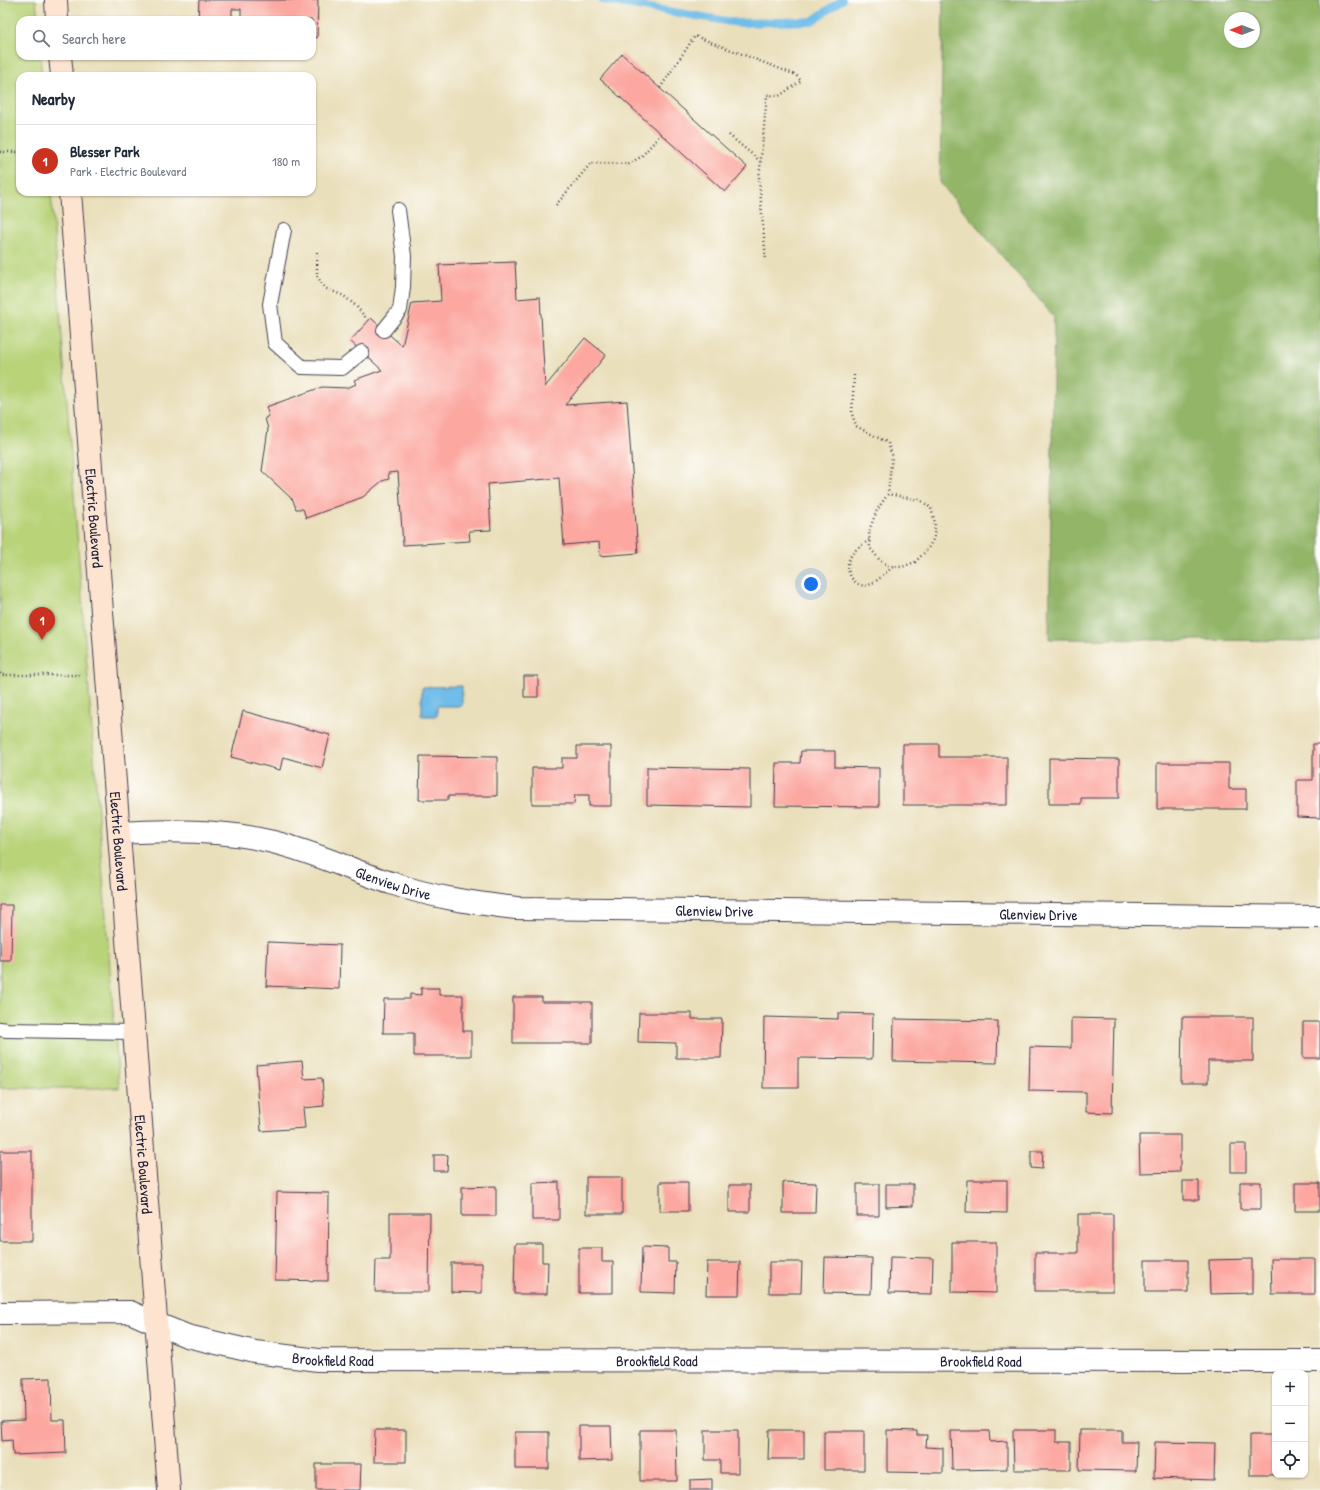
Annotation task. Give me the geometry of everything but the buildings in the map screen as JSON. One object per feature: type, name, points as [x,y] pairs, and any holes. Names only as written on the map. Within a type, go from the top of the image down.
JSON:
[{"type":"street","points":[[56,0],[57,16]]},
{"type":"street","points":[[60,60],[62,72]]},
{"type":"street","name":"Electric Boulevard","points":[[70,196],[169,1490]]},
{"type":"street","name":"Glenview Drive","points":[[119,833],[151,831],[194,832],[272,842],[312,853],[390,883],[431,895],[473,903],[516,908],[1320,917]]},
{"type":"street","name":"Brookfield Road","points":[[0,1313],[130,1312],[187,1336],[255,1352],[318,1360],[1320,1361]]},
{"type":"lane","points":[[384,330],[400,310],[403,287],[404,256],[398,210]]},
{"type":"lane","points":[[284,230],[270,304],[275,343],[302,367],[342,368],[362,352]]},
{"type":"lane","points":[[0,1029],[134,1032]]},
{"type":"path","points":[[660,88],[695,36],[796,75],[801,81],[779,96],[767,95],[759,179],[766,260]]},
{"type":"path","points":[[556,205],[591,163],[629,164],[642,156],[661,134]]},
{"type":"path","points":[[728,136],[761,162]]},
{"type":"path","points":[[0,152],[16,152]]},
{"type":"path","points":[[317,252],[317,276],[325,288],[344,296],[356,306],[368,321]]},
{"type":"path","points":[[854,375],[852,414],[856,426],[888,443],[892,455],[888,494],[877,510],[869,532],[870,548],[878,560],[888,566],[902,567],[915,562],[927,550],[934,538],[935,523],[931,508],[920,500],[888,494]]},
{"type":"path","points":[[870,540],[854,552],[848,560],[848,569],[853,582],[861,585],[870,584],[893,566]]},
{"type":"path","points":[[0,673],[1,675],[85,675]]},
{"type":"green space","points":[[0,0],[36,0],[38,16],[16,16],[16,60],[40,60],[42,72],[16,72],[16,196],[51,196],[119,1088],[0,1088]]},
{"type":"green space","points":[[943,0],[1320,0],[1320,641],[1049,639],[1054,317],[940,183]]},
{"type":"water","points":[[462,686],[462,706],[437,706],[437,716],[422,716],[422,687]]},
{"type":"waterway","points":[[603,0],[738,23],[812,21],[842,0]]},
{"type":"place","name":"Blesser Park","points":[[42,640]]}]
